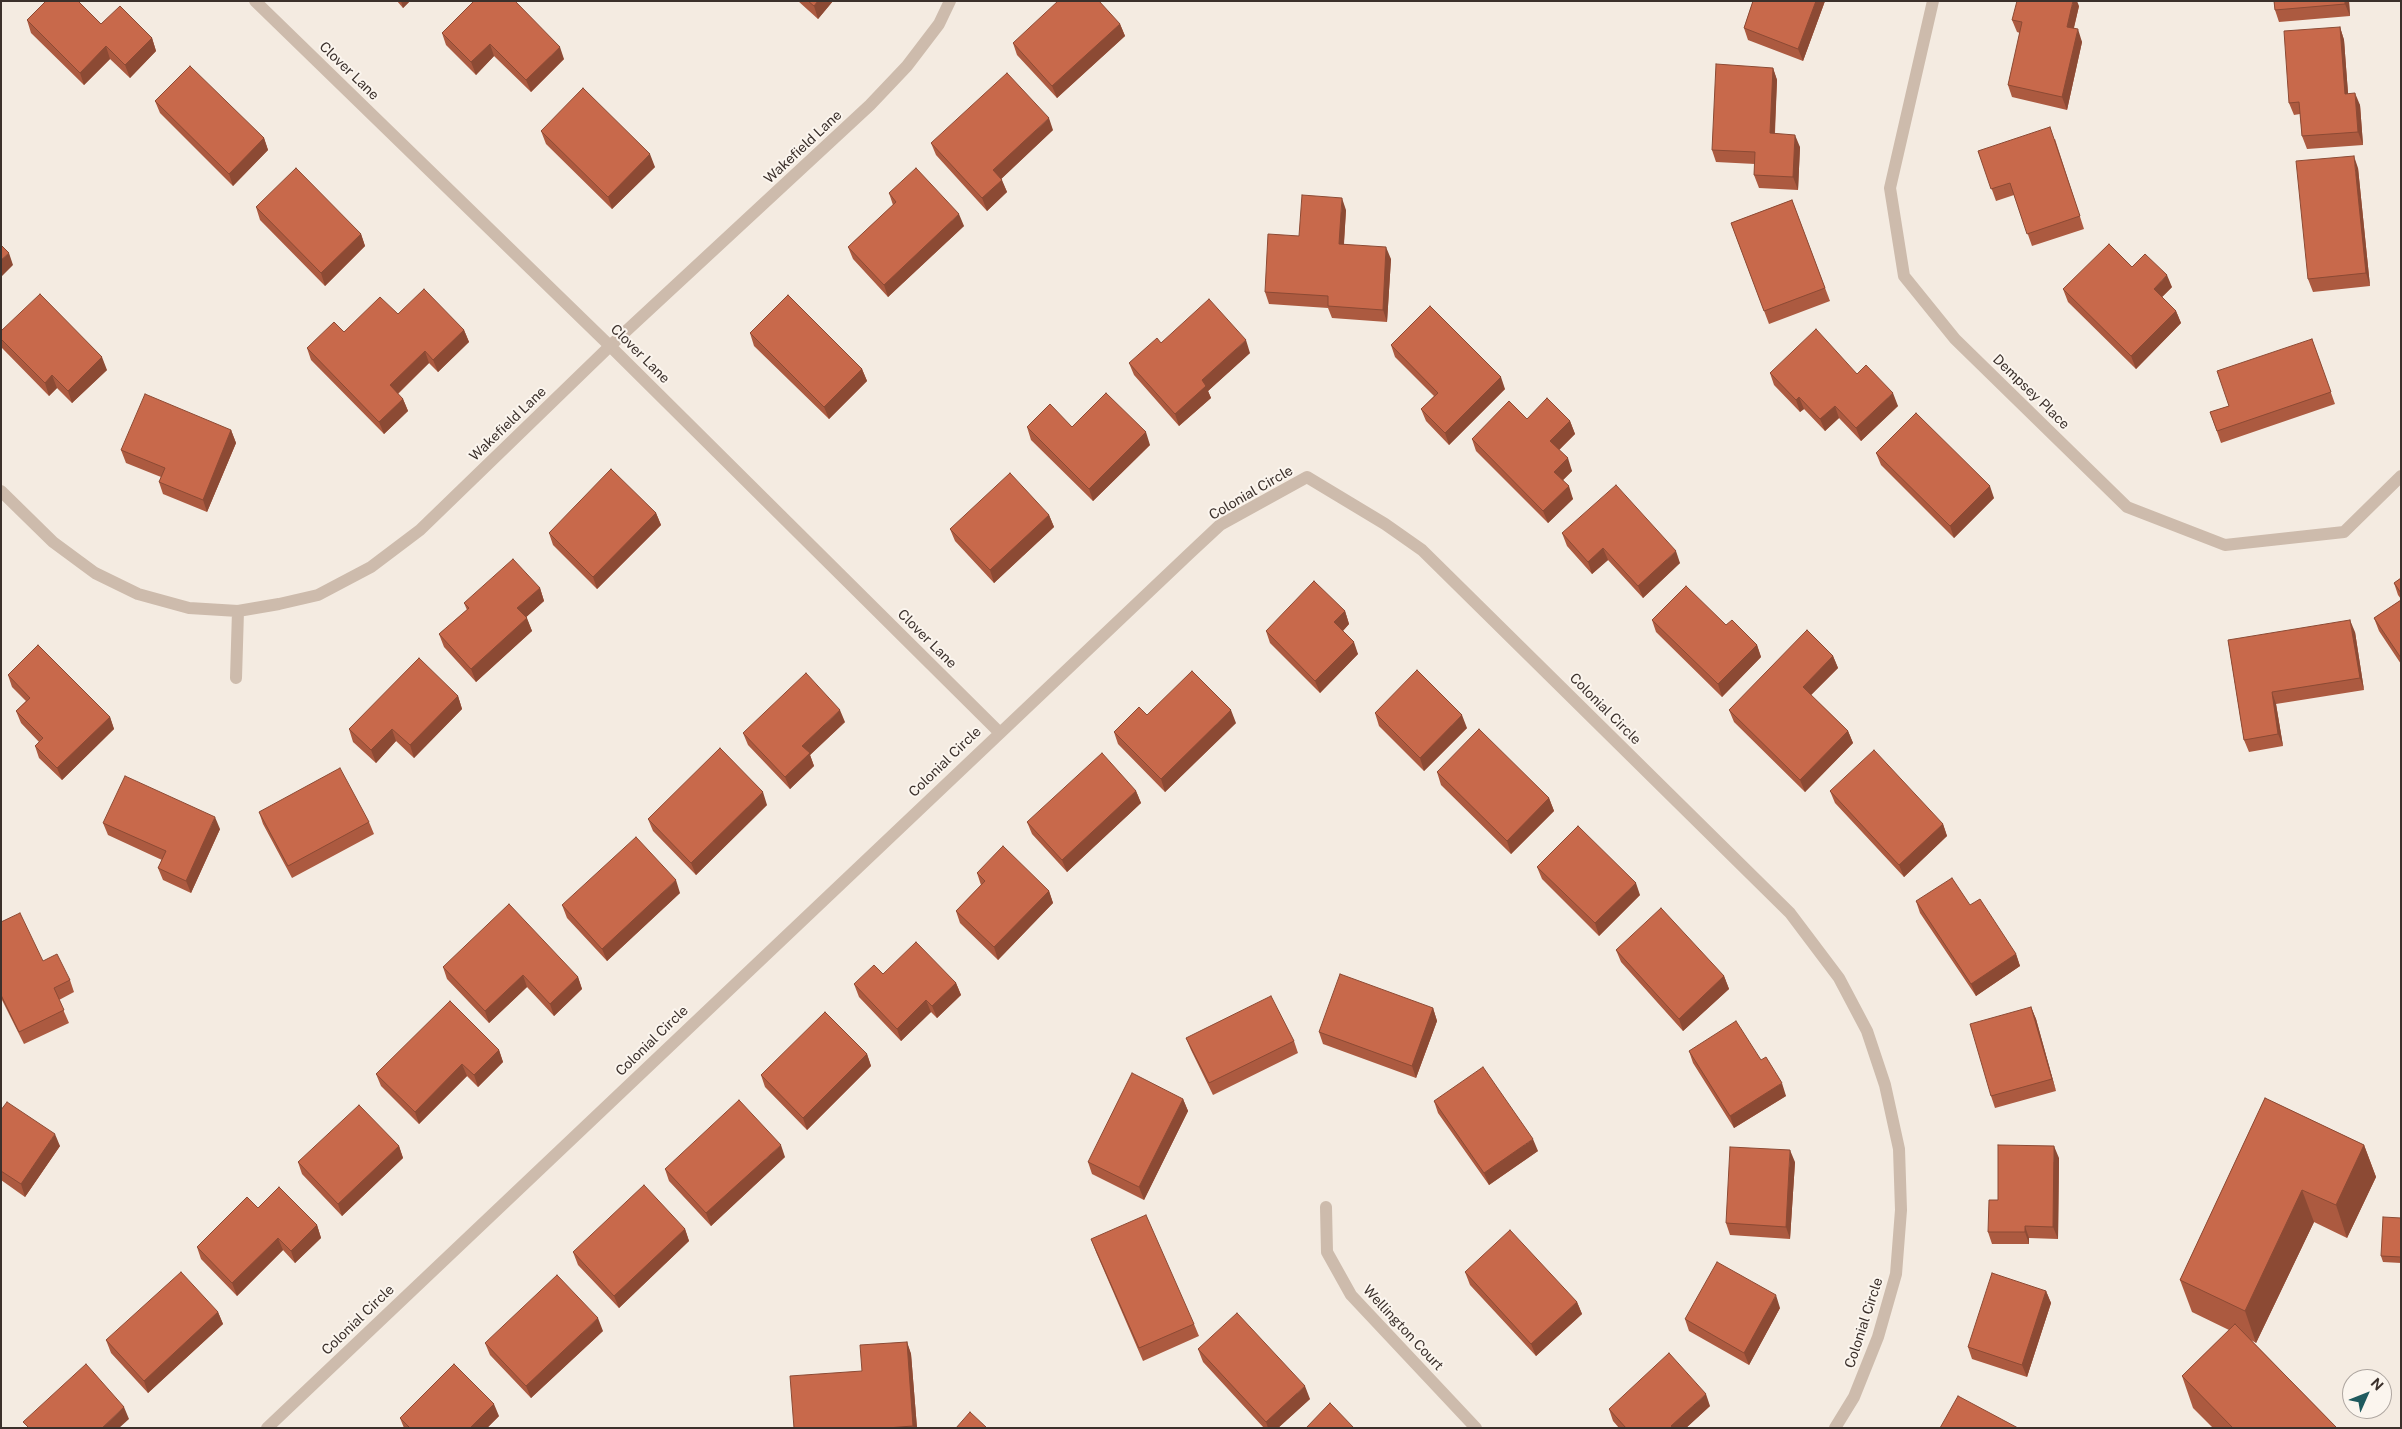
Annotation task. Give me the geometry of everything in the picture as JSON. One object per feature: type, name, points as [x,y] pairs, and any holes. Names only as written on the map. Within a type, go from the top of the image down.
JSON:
[{"type":"street","name":"Clover Lane","points":[[255,1],[610,346],[999,732]]},
{"type":"street","name":"Wakefield Lane","points":[[1,491],[53,542],[103,577],[138,594],[189,608],[238,611],[318,595],[371,567],[420,530],[610,346],[870,105],[908,66],[939,24],[950,1]]},
{"type":"street","name":"Dempsey Place","points":[[1933,1],[1890,188],[1904,276],[1954,339],[2127,507],[2224,545],[2344,532],[2401,476]]},
{"type":"street","name":"Colonial Circle","points":[[267,1428],[999,732],[1220,526],[1307,477],[1385,524],[1422,550],[1790,913],[1839,978],[1867,1032],[1885,1085],[1899,1149],[1902,1210],[1896,1274],[1878,1337],[1854,1397],[1835,1428]]},
{"type":"street","points":[[236,678],[238,611]]},
{"type":"street","name":"Wellington Court","points":[[1326,1207],[1327,1252],[1350,1295],[1476,1428]]},
{"type":"building","points":[[46,1],[78,1],[101,24],[120,6],[152,38],[125,65],[106,46],[80,73],[27,20]]},
{"type":"building","points":[[474,1],[515,1],[560,47],[526,80],[490,44],[471,62],[442,33]]},
{"type":"building","points":[[808,1],[818,1],[814,6]]},
{"type":"building","points":[[1058,1],[1099,1],[1120,24],[1052,86],[1013,43]]},
{"type":"building","points":[[1753,1],[1816,1],[1798,49],[1744,28]]},
{"type":"building","points":[[2017,1],[2073,1],[2067,27],[2078,29],[2062,97],[2008,85],[2022,22],[2012,20]]},
{"type":"building","points":[[2274,1],[2345,1],[2345,4],[2275,10]]},
{"type":"building","points":[[2340,27],[2345,94],[2355,93],[2358,132],[2302,136],[2299,102],[2289,103],[2284,31]]},
{"type":"building","points":[[1716,64],[1773,68],[1770,133],[1795,135],[1793,177],[1754,175],[1755,152],[1712,150]]},
{"type":"building","points":[[190,66],[264,138],[229,174],[155,101]]},
{"type":"building","points":[[1007,73],[1049,118],[993,170],[1002,180],[982,198],[931,143]]},
{"type":"building","points":[[583,88],[650,154],[608,197],[541,131]]},
{"type":"building","points":[[2050,127],[2080,216],[2027,234],[2010,183],[1991,189],[1978,151]]},
{"type":"building","points":[[2354,156],[2366,273],[2308,279],[2296,161]]},
{"type":"building","points":[[296,168],[361,234],[321,273],[256,207]]},
{"type":"building","points":[[916,168],[959,214],[884,285],[848,247],[896,202],[889,193]]},
{"type":"building","points":[[1302,195],[1342,198],[1339,244],[1386,247],[1383,310],[1328,306],[1328,296],[1265,292],[1268,234],[1299,236]]},
{"type":"building","points":[[1792,200],[1825,288],[1764,311],[1731,223]]},
{"type":"building","points":[[2109,244],[2132,267],[2145,254],[2167,275],[2154,289],[2176,311],[2131,356],[2063,289]]},
{"type":"building","points":[[1,245],[9,253],[1,260]]},
{"type":"building","points":[[424,289],[464,330],[433,360],[425,351],[390,385],[403,399],[379,422],[307,348],[334,322],[344,332],[380,297],[398,314]]},
{"type":"building","points":[[40,294],[102,357],[68,391],[52,375],[45,383],[1,339],[1,331]]},
{"type":"building","points":[[788,295],[862,369],[824,407],[750,333]]},
{"type":"building","points":[[1209,299],[1246,340],[1202,380],[1206,386],[1175,414],[1129,363],[1157,338],[1161,343]]},
{"type":"building","points":[[1430,306],[1501,377],[1445,433],[1421,409],[1438,393],[1391,345]]},
{"type":"building","points":[[1816,329],[1857,374],[1866,365],[1893,393],[1856,428],[1835,406],[1820,419],[1799,397],[1796,400],[1770,373]]},
{"type":"building","points":[[2312,339],[2331,392],[2217,431],[2210,412],[2229,406],[2217,371]]},
{"type":"building","points":[[1106,393],[1146,432],[1089,489],[1027,427],[1050,404],[1072,427]]},
{"type":"building","points":[[145,394],[231,430],[203,500],[159,482],[165,468],[121,450]]},
{"type":"building","points":[[1547,398],[1570,421],[1550,441],[1568,458],[1554,472],[1569,486],[1543,511],[1472,439],[1509,401],[1527,419]]},
{"type":"building","points":[[1916,413],[1990,486],[1950,526],[1876,453]]},
{"type":"building","points":[[611,469],[656,513],[593,577],[549,533]]},
{"type":"building","points":[[1010,473],[1049,515],[990,570],[950,529]]},
{"type":"building","points":[[1616,485],[1676,551],[1638,586],[1603,548],[1588,562],[1562,533]]},
{"type":"building","points":[[513,559],[540,588],[517,608],[527,618],[471,669],[439,634],[469,608],[464,603]]},
{"type":"building","points":[[2401,578],[2401,593],[2394,583]]},
{"type":"building","points":[[1314,581],[1345,611],[1334,622],[1354,642],[1315,681],[1266,631]]},
{"type":"building","points":[[1686,586],[1726,625],[1732,620],[1757,645],[1718,684],[1652,620]]},
{"type":"building","points":[[2401,600],[2401,658],[2374,618]]},
{"type":"building","points":[[2350,620],[2360,678],[2272,692],[2278,734],[2244,740],[2228,640]]},
{"type":"building","points":[[1807,630],[1833,656],[1803,687],[1848,731],[1800,780],[1729,710]]},
{"type":"building","points":[[38,645],[110,717],[57,768],[35,746],[43,738],[16,711],[30,698],[8,675]]},
{"type":"building","points":[[419,658],[458,696],[410,745],[392,729],[371,750],[349,729]]},
{"type":"building","points":[[1417,670],[1462,715],[1420,758],[1375,713]]},
{"type":"building","points":[[1192,671],[1231,710],[1161,779],[1114,732],[1139,707],[1147,715]]},
{"type":"building","points":[[806,673],[840,710],[802,746],[810,753],[785,777],[743,733]]},
{"type":"building","points":[[1479,729],[1549,798],[1507,841],[1437,772]]},
{"type":"building","points":[[720,748],[763,792],[691,863],[648,819]]},
{"type":"building","points":[[1874,750],[1943,824],[1899,865],[1830,791]]},
{"type":"building","points":[[1102,753],[1136,791],[1062,860],[1027,822]]},
{"type":"building","points":[[340,768],[369,822],[288,866],[259,812]]},
{"type":"building","points":[[125,776],[215,817],[186,881],[158,868],[166,851],[103,823]]},
{"type":"building","points":[[1578,826],[1636,883],[1595,923],[1537,867]]},
{"type":"building","points":[[636,837],[676,880],[602,949],[562,905]]},
{"type":"building","points":[[1003,846],[1049,891],[994,947],[956,911],[985,881],[977,873]]},
{"type":"building","points":[[1952,878],[1970,905],[1980,899],[2016,954],[1971,984],[1916,901]]},
{"type":"building","points":[[509,904],[578,977],[550,1004],[523,975],[485,1011],[443,967]]},
{"type":"building","points":[[1661,908],[1724,976],[1679,1019],[1616,950]]},
{"type":"building","points":[[20,913],[43,961],[57,954],[70,980],[54,988],[64,1010],[19,1032],[1,995],[1,922]]},
{"type":"building","points":[[916,942],[956,983],[932,1006],[926,1000],[897,1029],[854,984],[874,965],[883,974]]},
{"type":"building","points":[[1340,974],[1433,1008],[1412,1066],[1319,1032]]},
{"type":"building","points":[[1271,996],[1294,1041],[1209,1083],[1186,1038]]},
{"type":"building","points":[[450,1001],[499,1050],[474,1075],[462,1064],[415,1112],[376,1074]]},
{"type":"building","points":[[2031,1007],[2052,1079],[1991,1096],[1970,1024]]},
{"type":"building","points":[[825,1012],[867,1054],[803,1118],[761,1075]]},
{"type":"building","points":[[1736,1021],[1761,1060],[1766,1057],[1782,1083],[1730,1116],[1689,1051]]},
{"type":"building","points":[[1483,1067],[1533,1139],[1484,1173],[1434,1101]]},
{"type":"building","points":[[1132,1073],[1183,1099],[1139,1187],[1088,1162]]},
{"type":"building","points":[[2265,1098],[2364,1145],[2336,1205],[2302,1190],[2245,1311],[2180,1280]]},
{"type":"building","points":[[739,1100],[781,1145],[706,1213],[665,1169]]},
{"type":"building","points":[[7,1102],[55,1134],[21,1184],[1,1171],[1,1110]]},
{"type":"building","points":[[359,1105],[399,1146],[338,1204],[298,1162]]},
{"type":"building","points":[[1998,1145],[2054,1146],[2053,1227],[2025,1226],[2025,1232],[1988,1232],[1989,1200],[1998,1200]]},
{"type":"building","points":[[1730,1147],[1790,1150],[1786,1227],[1726,1223]]},
{"type":"building","points":[[644,1185],[685,1229],[614,1296],[573,1252]]},
{"type":"building","points":[[279,1187],[317,1225],[291,1251],[278,1238],[232,1283],[197,1247],[247,1197],[258,1208]]},
{"type":"building","points":[[1146,1215],[1194,1324],[1139,1348],[1091,1239]]},
{"type":"building","points":[[2383,1217],[2401,1218],[2401,1257],[2381,1256]]},
{"type":"building","points":[[1510,1230],[1577,1302],[1531,1344],[1465,1272]]},
{"type":"building","points":[[1717,1262],[1776,1295],[1744,1353],[1685,1319]]},
{"type":"building","points":[[181,1272],[218,1312],[144,1381],[106,1340]]},
{"type":"building","points":[[1992,1273],[2046,1291],[2022,1365],[1968,1347]]},
{"type":"building","points":[[557,1275],[598,1318],[526,1386],[485,1343]]},
{"type":"building","points":[[1237,1313],[1305,1386],[1266,1422],[1198,1349]]},
{"type":"building","points":[[2235,1324],[2337,1428],[2233,1428],[2182,1376]]},
{"type":"building","points":[[907,1342],[913,1426],[887,1428],[794,1428],[790,1376],[862,1371],[860,1345]]},
{"type":"building","points":[[1669,1353],[1706,1394],[1671,1426],[1673,1428],[1626,1428],[1609,1409]]},
{"type":"building","points":[[86,1364],[124,1407],[102,1428],[29,1428],[23,1422]]},
{"type":"building","points":[[454,1364],[494,1404],[470,1428],[410,1428],[400,1418]]},
{"type":"building","points":[[1958,1396],[2018,1428],[1940,1428]]},
{"type":"building","points":[[1330,1403],[1354,1428],[1306,1428]]},
{"type":"building","points":[[970,1412],[987,1428],[956,1428]]}]
